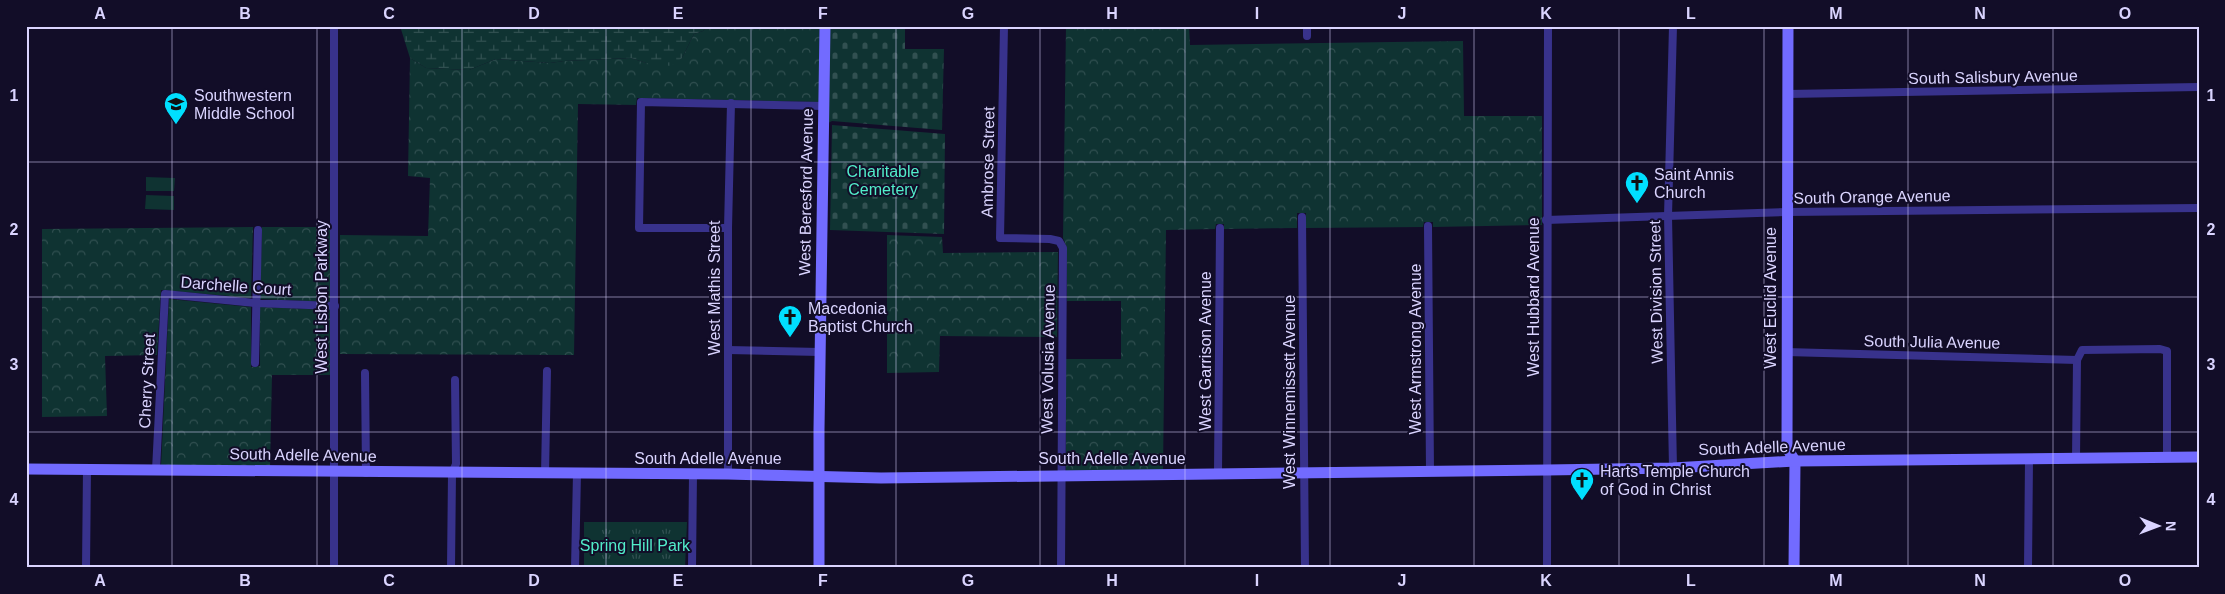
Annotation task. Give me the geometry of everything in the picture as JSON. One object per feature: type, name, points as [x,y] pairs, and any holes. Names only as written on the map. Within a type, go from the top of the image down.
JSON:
[{"type":"street","name":"West Lisbon Parkway","points":[[334,26],[334,568]]},
{"type":"street","name":"West Beresford Avenue","points":[[819,568],[824,26]]},
{"type":"street","name":"Ambrose Street","points":[[1004,26],[1000,238],[1050,239],[1059,241]]},
{"type":"street","points":[[1306,26],[1307,36]]},
{"type":"street","name":"West Hubbard Avenue","points":[[1547,568],[1546,220],[1548,26]]},
{"type":"street","name":"West Division Street","points":[[1673,26],[1668,216],[1673,468]]},
{"type":"street","name":"West Euclid Avenue","points":[[1788,26],[1787,448],[1795,461],[1794,568]]},
{"type":"street","name":"South Salisbury Avenue","points":[[1787,94],[2199,87]]},
{"type":"street","points":[[728,228],[639,228],[641,102],[824,106]]},
{"type":"street","name":"West Mathis Street","points":[[728,474],[728,228],[731,103]]},
{"type":"street","name":"South Orange Avenue","points":[[1546,220],[1787,212],[2199,208]]},
{"type":"street","name":"West Winnemissett Avenue","points":[[1302,217],[1305,568]]},
{"type":"street","name":"West Armstrong Avenue","points":[[1428,226],[1430,471]]},
{"type":"street","name":"West Garrison Avenue","points":[[1218,474],[1220,228]]},
{"type":"street","points":[[255,363],[258,230]]},
{"type":"street","name":"West Volusia Avenue","points":[[1059,241],[1063,248],[1061,568]]},
{"type":"street","name":"Darchelle Court","points":[[165,294],[255,303],[335,306]]},
{"type":"street","name":"Cherry Street","points":[[156,470],[165,294]]},
{"type":"street","points":[[2076,459],[2077,360],[2082,350],[2160,349],[2167,351],[2167,457]]},
{"type":"street","points":[[728,350],[820,352]]},
{"type":"street","name":"South Julia Avenue","points":[[1786,352],[2077,360]]},
{"type":"street","points":[[545,474],[547,371]]},
{"type":"street","points":[[365,373],[366,472]]},
{"type":"street","points":[[451,568],[452,473],[456,464],[455,380]]},
{"type":"street","name":"South Adelle Avenue","points":[[26,469],[728,474],[881,478],[1673,468],[1795,461],[2199,457]]},
{"type":"street","points":[[2028,568],[2029,460]]},
{"type":"street","points":[[86,568],[87,469]]},
{"type":"street","points":[[576,568],[577,473]]},
{"type":"street","points":[[692,568],[694,474]]},
{"type":"green space","points":[[400,26],[707,26],[703,31],[694,34],[682,58],[671,66],[646,63],[631,58],[550,63],[496,59],[469,70],[426,68],[410,58]]},
{"type":"green space","points":[[707,26],[820,26],[819,102],[637,98],[636,105],[578,104],[574,355],[340,354],[340,235],[428,236],[430,178],[408,176],[410,58],[426,68],[469,70],[496,59],[550,63],[631,58],[646,63],[682,58],[694,34],[703,31]]},
{"type":"green space","points":[[829,26],[905,26],[905,49],[944,49],[942,130],[832,121],[828,123]]},
{"type":"green space","points":[[1066,26],[1189,26],[1190,45],[1463,41],[1464,116],[1542,116],[1542,225],[1433,227],[1433,222],[1424,222],[1423,227],[1306,228],[1306,213],[1297,213],[1297,228],[1224,229],[1224,224],[1216,224],[1215,229],[1166,230],[1163,470],[1066,471],[1066,359],[1121,359],[1121,301],[1067,301],[1067,248],[1063,238]]},
{"type":"green space","name":"Charitable Cemetery","points":[[832,125],[945,134],[944,234],[830,230]]},
{"type":"green space","points":[[146,177],[175,178],[174,191],[146,191]]},
{"type":"green space","points":[[146,195],[174,196],[174,210],[145,209]]},
{"type":"green space","points":[[330,225],[330,302],[260,299],[262,227],[325,227]]},
{"type":"green space","points":[[253,227],[251,298],[161,290],[157,355],[105,356],[107,416],[42,417],[42,229]]},
{"type":"green space","points":[[887,235],[942,237],[943,253],[1058,252],[1057,337],[940,336],[939,372],[887,373]]},
{"type":"green space","points":[[169,299],[251,307],[251,367],[260,366],[260,307],[330,310],[330,375],[272,375],[270,467],[161,466]]},
{"type":"green space","name":"Spring Hill Park","points":[[584,522],[687,522],[685,568],[584,568]]},
{"type":"place","name":"Southwestern Middle School","points":[[176,125]]},
{"type":"place","name":"Saint Annis Church","points":[[1637,204]]},
{"type":"place","name":"Macedonia Baptist Church","points":[[790,338]]},
{"type":"place","name":"Harts Temple Church of God in Christ","points":[[1582,501]]}]
